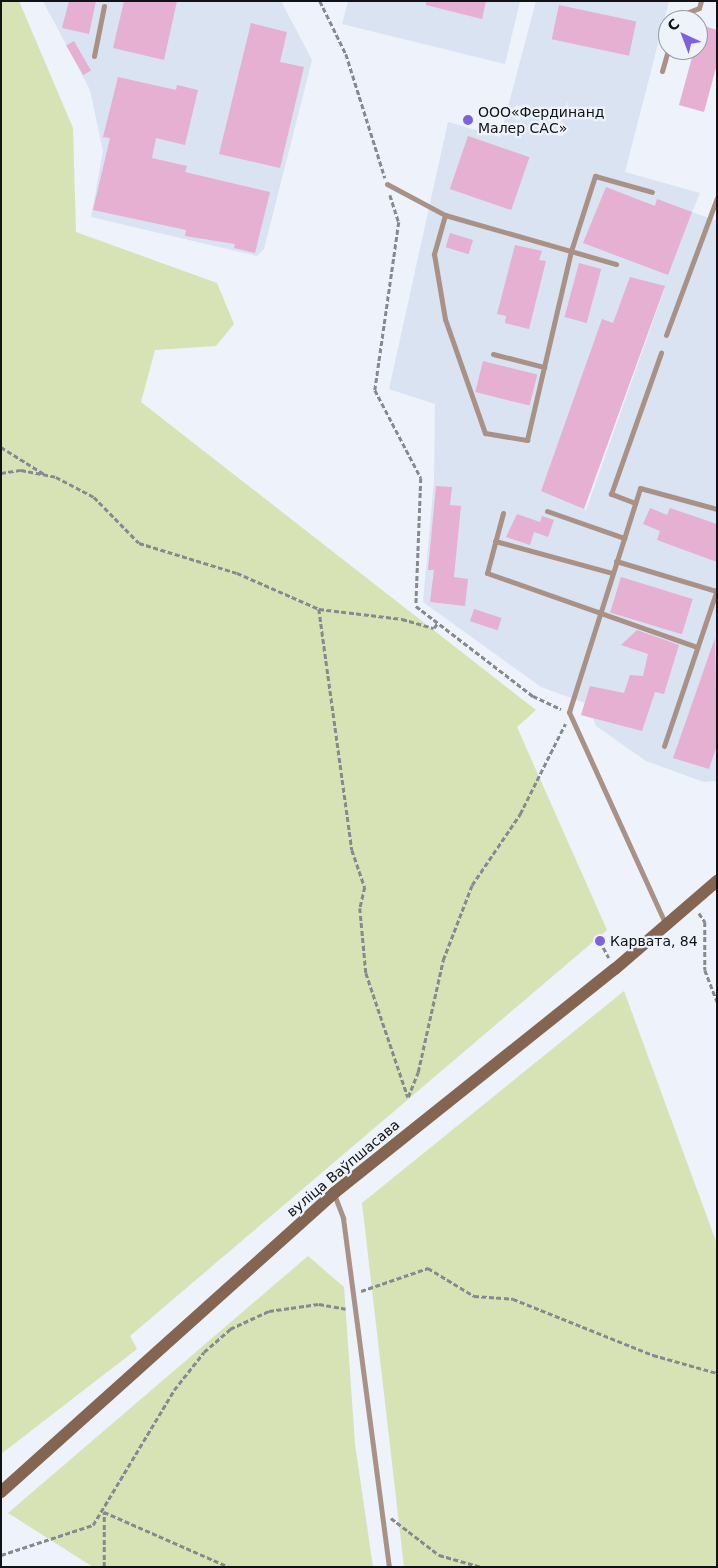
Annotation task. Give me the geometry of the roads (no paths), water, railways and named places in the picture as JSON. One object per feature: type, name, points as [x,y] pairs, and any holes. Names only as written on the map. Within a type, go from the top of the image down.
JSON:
[{"type":"main road","name":"вуліца Ваўпшасава","points":[[1,1492],[334,1193],[667,926],[717,881]]},
{"type":"lane","points":[[695,10],[700,8],[701,1]]},
{"type":"lane","points":[[94,56],[104,6]]},
{"type":"lane","points":[[662,72],[665,60]]},
{"type":"lane","points":[[445,215],[434,254],[444,319],[485,433],[527,440],[571,251],[595,176],[652,192]]},
{"type":"lane","points":[[387,184],[445,215],[616,264]]},
{"type":"lane","points":[[666,335],[717,198]]},
{"type":"lane","points":[[635,503],[611,494],[661,353]]},
{"type":"lane","points":[[493,354],[544,367]]},
{"type":"lane","points":[[667,926],[569,712],[640,488],[717,509]]},
{"type":"lane","points":[[547,511],[624,538]]},
{"type":"lane","points":[[503,513],[487,574],[599,615],[697,647]]},
{"type":"lane","points":[[495,541],[612,574]]},
{"type":"lane","points":[[616,561],[716,590],[664,746]]},
{"type":"lane","points":[[334,1193],[343,1218],[389,1567]]},
{"type":"place","name":"ООО«Фердинанд Малер САС»","points":[[468,120]]},
{"type":"place","name":"Карвата, 84","points":[[600,941]]}]
